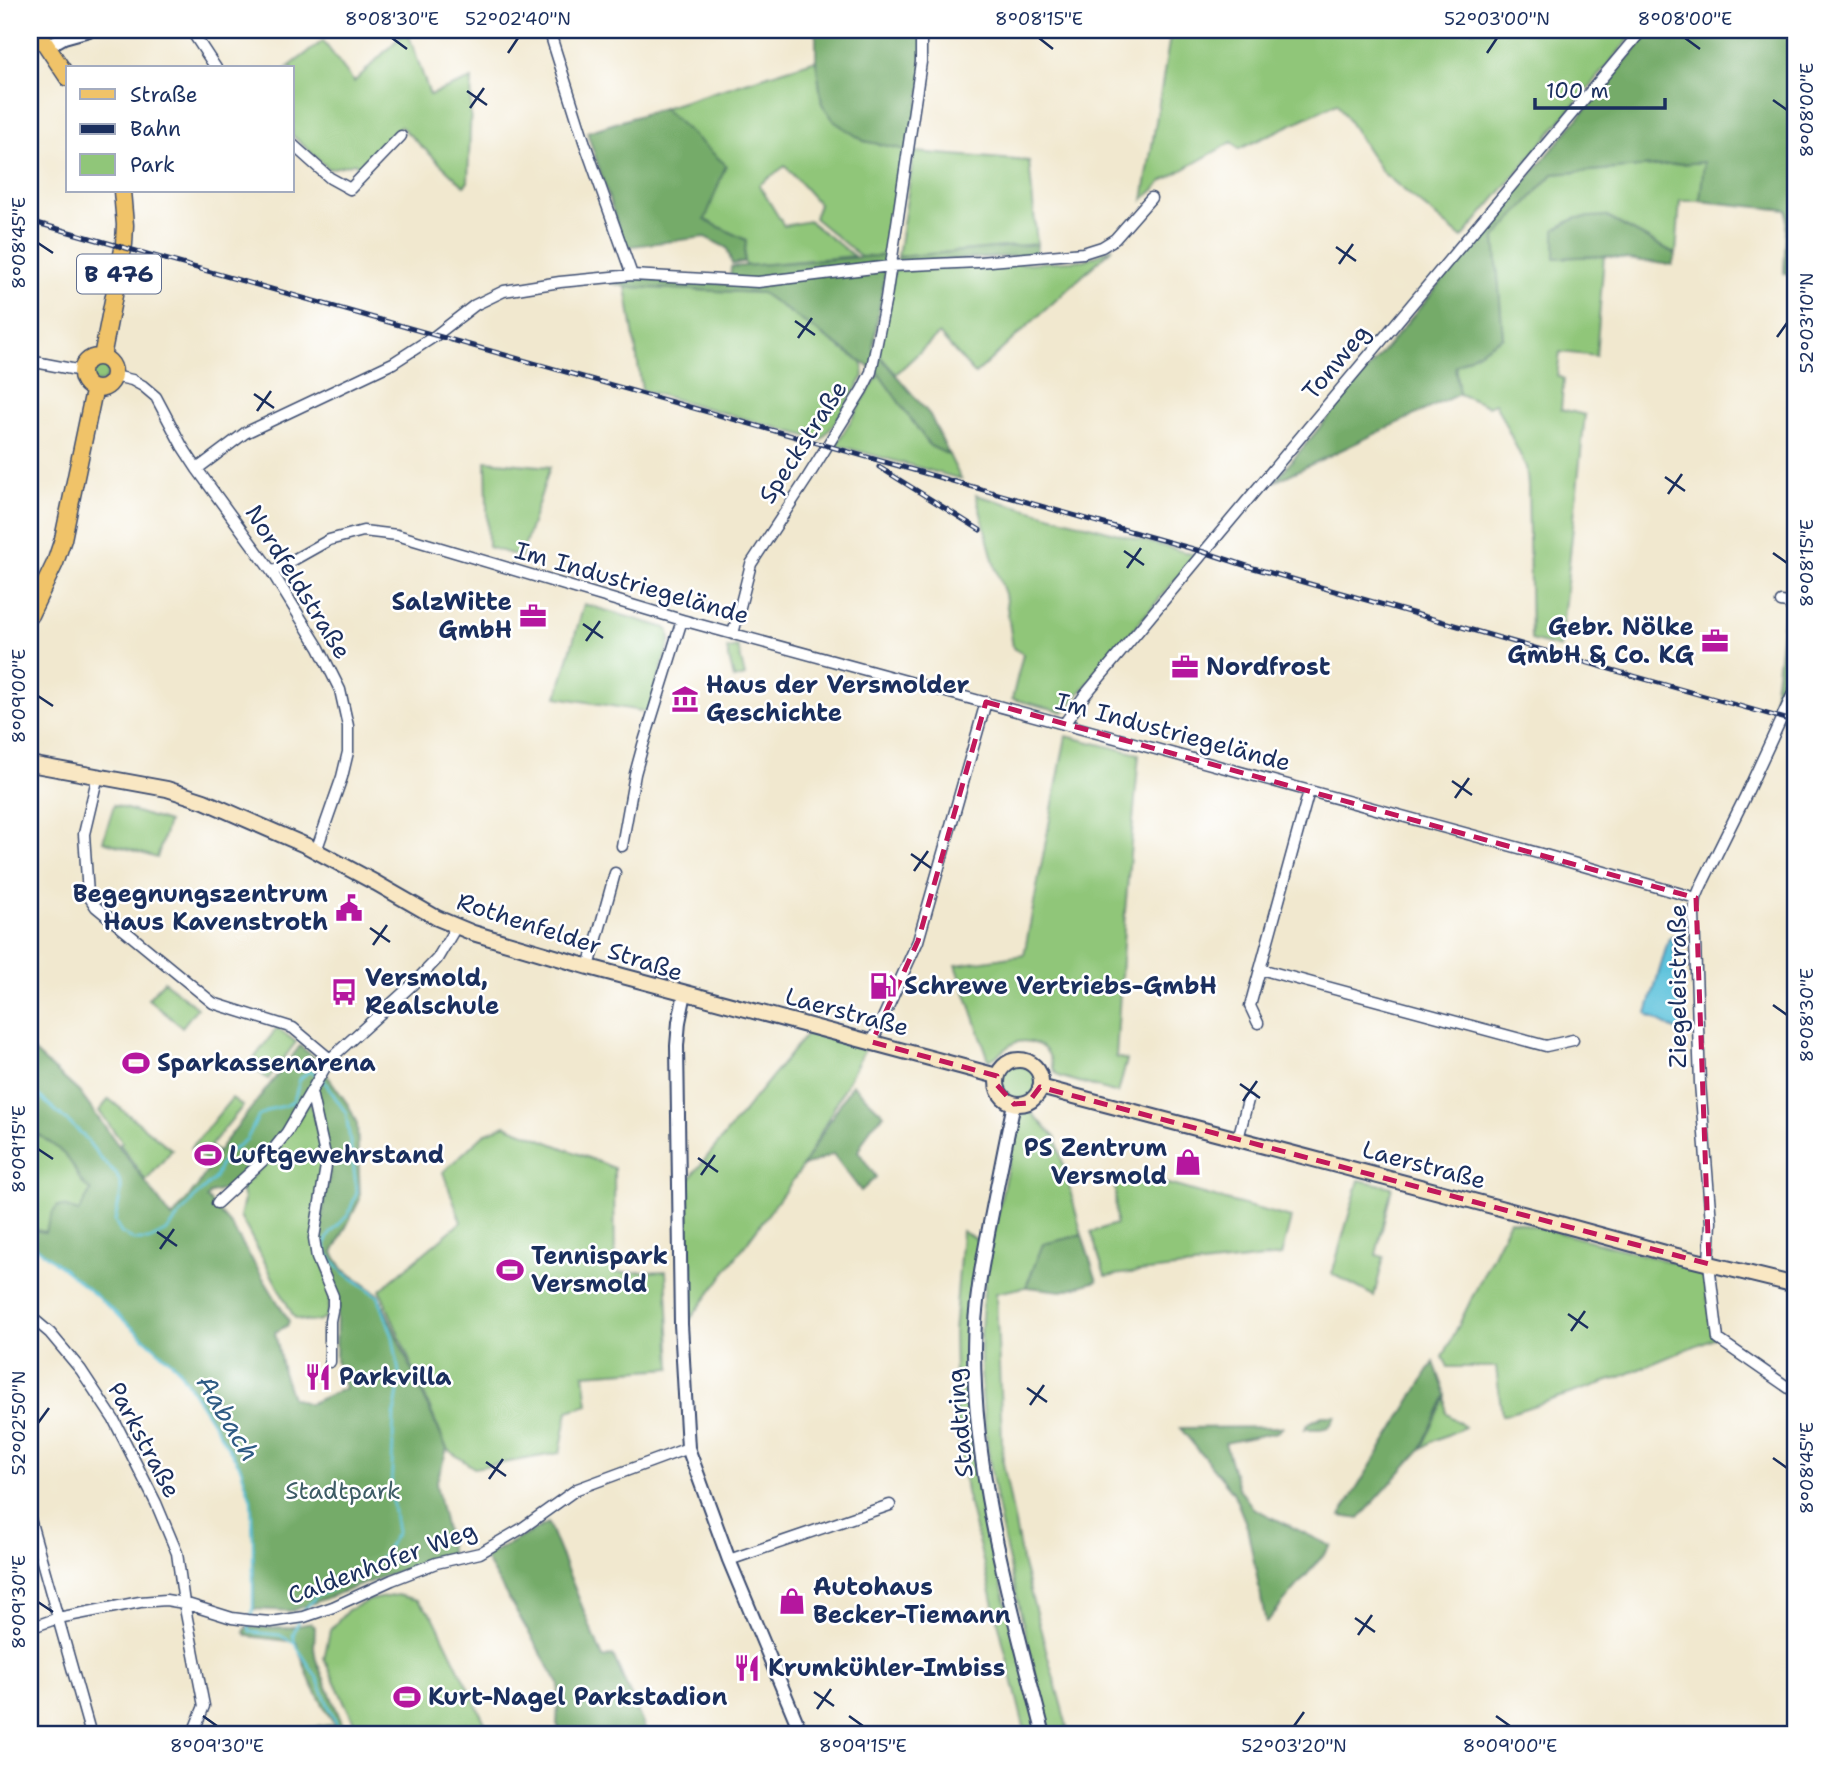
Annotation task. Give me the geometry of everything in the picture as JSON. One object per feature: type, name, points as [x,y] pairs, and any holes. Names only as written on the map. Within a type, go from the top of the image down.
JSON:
[{"type":"main road","points":[[36,30],[66,75]]},
{"type":"main road","name":"B 476","points":[[102,357],[124,244],[122,192]]},
{"type":"main road","points":[[102,357],[114,366],[114,376],[107,387],[95,389],[87,384],[82,371],[87,361],[102,357]]},
{"type":"main road","points":[[30,615],[55,563],[63,539],[95,389]]},
{"type":"main road","name":"Rothenfelder Straße","points":[[30,764],[167,789],[204,801],[316,851],[456,927],[685,993]]},
{"type":"main road","name":"Laerstraße","points":[[685,993],[997,1076]]},
{"type":"main road","points":[[1022,1060],[1039,1072],[1041,1087],[1028,1103],[1014,1104],[999,1093],[997,1076],[1009,1062],[1022,1060]]},
{"type":"main road","name":"Laerstraße","points":[[1041,1087],[1796,1285]]},
{"type":"street","points":[[48,46],[64,37],[89,30]]},
{"type":"street","points":[[191,30],[215,66]]},
{"type":"street","points":[[549,30],[584,141],[632,275]]},
{"type":"street","name":"Speckstraße","points":[[733,634],[751,564],[806,480],[871,372],[886,298],[921,62],[921,30]]},
{"type":"street","name":"Tonweg","points":[[1064,724],[1178,583],[1643,30]]},
{"type":"street","points":[[294,146],[330,178],[350,189],[401,135]]},
{"type":"street","points":[[197,469],[245,433],[393,363],[435,336],[475,305],[504,291],[632,275],[758,282],[890,266],[1083,253],[1102,247],[1115,239],[1151,198]]},
{"type":"street","points":[[30,361],[82,371]]},
{"type":"street","name":"Nordfeldstraße","points":[[114,376],[132,380],[156,397],[197,469],[272,572],[340,690],[348,726],[348,752],[316,851]]},
{"type":"street","name":"Im Industriegelände","points":[[272,572],[329,541],[363,531],[397,535],[682,620],[1696,898]]},
{"type":"street","points":[[1781,602],[1787,603],[1796,613]]},
{"type":"street","points":[[622,846],[635,774],[682,620]]},
{"type":"street","name":"Ziegeleistraße","points":[[1796,687],[1696,898],[1694,914],[1699,1070],[1711,1222],[1709,1264],[1718,1339],[1796,1393]]},
{"type":"street","points":[[872,1042],[918,941],[986,702]]},
{"type":"street","points":[[97,775],[84,834],[88,895],[96,907],[213,1003],[293,1028],[330,1059]]},
{"type":"street","name":"Im Industriegelände","points":[[1258,1023],[1250,1006],[1310,791]]},
{"type":"street","points":[[589,967],[615,873]]},
{"type":"street","points":[[217,1203],[268,1156],[287,1132],[330,1059],[437,959],[456,927]]},
{"type":"street","points":[[1260,969],[1546,1046],[1573,1040]]},
{"type":"street","name":"Rothenfelder Straße","points":[[685,993],[677,1046],[681,1324],[688,1447],[729,1560],[802,1735]]},
{"type":"street","points":[[311,1092],[326,1159],[314,1238],[317,1258],[332,1296],[330,1362]]},
{"type":"street","points":[[1238,1139],[1248,1100]]},
{"type":"street","name":"Stadtring","points":[[1014,1104],[982,1261],[974,1348],[981,1453],[987,1490],[1004,1574],[1044,1735]]},
{"type":"street","name":"Parkstraße","points":[[30,1316],[50,1333],[80,1370],[114,1420],[156,1503],[177,1553],[204,1706],[195,1728],[189,1735]]},
{"type":"street","name":"Caldenhofer Weg","points":[[30,1628],[58,1618],[140,1602],[166,1600],[250,1621],[300,1618],[333,1607],[436,1563],[480,1552],[521,1529],[577,1489],[688,1447]]},
{"type":"street","points":[[729,1560],[890,1505]]},
{"type":"street","points":[[30,1519],[91,1735]]},
{"type":"highlighted area","points":[[986,702],[1696,898],[1709,1264],[1040,1087],[1028,1103],[1014,1104],[997,1085],[997,1076],[872,1042],[918,941]]},
{"type":"green space","points":[[407,30],[430,95],[472,79],[468,182],[464,186],[400,126],[360,169],[355,163],[329,169],[294,137],[294,66],[290,66],[323,41],[354,82]]},
{"type":"green space","points":[[816,30],[928,30],[927,55],[911,151],[864,141],[835,122],[822,104],[816,60]]},
{"type":"green space","points":[[1171,30],[1637,30],[1462,238],[1382,172],[1337,103],[1239,149],[1232,142],[1163,181],[1143,200]]},
{"type":"green space","points":[[1652,30],[1796,30],[1796,277],[1784,274],[1787,210],[1700,201],[1704,162],[1553,174],[1495,238],[1503,337],[1455,366],[1459,394],[1274,482]]},
{"type":"green space","points":[[816,60],[822,104],[864,141],[904,149],[888,255],[861,257],[814,218],[819,204],[785,166],[759,185],[784,226],[809,221],[854,256],[747,266],[744,262],[746,240],[705,220],[663,108]]},
{"type":"green space","points":[[663,108],[726,165],[705,220],[746,240],[744,262],[732,264],[727,248],[705,237],[625,247],[587,132]]},
{"type":"green space","points":[[914,152],[1029,161],[1037,244],[898,257]]},
{"type":"green space","points":[[1705,162],[1700,201],[1680,201],[1676,254],[1605,216],[1556,258],[1604,256],[1596,356],[1560,352],[1557,376],[1564,379],[1561,409],[1585,415],[1560,648],[1531,640],[1526,467],[1495,403],[1488,406],[1459,394],[1455,366],[1503,337],[1494,238],[1553,174]]},
{"type":"green space","points":[[1605,216],[1676,254],[1672,265],[1604,256],[1555,258],[1555,229],[1576,218]]},
{"type":"green space","points":[[1037,244],[1036,255],[896,263],[898,257]]},
{"type":"green space","points":[[1113,248],[975,374],[939,334],[896,374],[878,354],[894,271],[1085,260]]},
{"type":"green space","points":[[888,255],[873,348],[930,415],[949,455],[930,446],[879,374],[762,293],[626,287],[602,280],[631,277],[730,284],[731,267]]},
{"type":"green space","points":[[626,287],[762,293],[862,363],[864,376],[821,440],[642,390]]},
{"type":"green space","points":[[98,363],[105,366],[108,373],[105,380],[98,383],[91,380],[88,373],[91,366]]},
{"type":"green space","points":[[879,374],[930,446],[949,455],[961,479],[836,445]]},
{"type":"green space","points":[[486,461],[550,467],[521,557],[488,547]]},
{"type":"green space","points":[[976,495],[1196,555],[1064,712],[1012,699],[1023,654],[1013,648],[1005,594]]},
{"type":"green space","points":[[1796,523],[1796,597],[1788,594]]},
{"type":"green space","points":[[584,604],[669,631],[670,642],[648,712],[557,697]]},
{"type":"green space","points":[[1784,613],[1796,626],[1796,675],[1773,708]]},
{"type":"green space","points":[[738,647],[745,676],[734,679],[727,649]]},
{"type":"green space","points":[[1066,736],[1139,754],[1116,1057],[1127,1060],[1118,1093],[1061,1077],[1054,1071],[1048,1053],[1032,1042],[1013,1044],[989,1060],[956,965],[1024,955]]},
{"type":"green space","points":[[114,805],[168,822],[157,858],[103,841]]},
{"type":"green space","points":[[164,981],[197,1008],[182,1027],[148,999]]},
{"type":"green space","points":[[277,1028],[296,1042],[268,1079],[249,1065]]},
{"type":"green space","points":[[809,1031],[866,1047],[802,1168],[686,1325],[685,1184]]},
{"type":"green space","name":"Stadtpark","points":[[300,1046],[314,1057],[349,1106],[357,1124],[360,1199],[333,1253],[343,1269],[378,1294],[447,1449],[436,1484],[451,1554],[292,1611],[254,1609],[251,1499],[240,1466],[177,1367],[30,1242],[30,1229],[45,1232],[58,1206],[78,1212],[91,1191],[82,1183],[71,1162],[61,1151],[30,1130],[30,1048],[79,1092],[172,1218],[197,1187],[221,1147]],"holes":[[[314,1090],[330,1170],[319,1235],[320,1254],[337,1304],[336,1360],[345,1388],[309,1404],[292,1398],[283,1372],[275,1332],[287,1326],[289,1321],[231,1225],[207,1198],[211,1193],[237,1183],[267,1154]]]},
{"type":"green space","points":[[1019,1063],[1032,1068],[1037,1081],[1032,1094],[1019,1099],[1006,1094],[1001,1081],[1006,1068]]},
{"type":"green space","points":[[852,1084],[884,1115],[871,1127],[858,1151],[876,1177],[861,1191],[833,1154],[802,1167]]},
{"type":"green space","points":[[232,1098],[243,1106],[210,1146],[216,1151],[207,1161],[191,1148]]},
{"type":"green space","points":[[109,1099],[172,1150],[146,1181],[99,1111]]},
{"type":"green space","points":[[310,1101],[323,1158],[330,1298],[327,1315],[321,1320],[311,1321],[294,1317],[240,1216],[244,1200],[241,1188],[271,1158]]},
{"type":"green space","points":[[1026,1110],[1056,1138],[1082,1235],[1043,1244],[1026,1287],[996,1293],[1003,1463],[1023,1565],[1067,1726],[1060,1735],[1050,1735],[1005,1545],[987,1442],[981,1372],[983,1301],[989,1258],[1016,1129]]},
{"type":"green space","name":"Tennispark Versmold","points":[[505,1125],[614,1168],[615,1273],[666,1271],[671,1368],[584,1374],[588,1405],[568,1411],[560,1453],[474,1468],[447,1449],[380,1290],[461,1222],[443,1172],[484,1134]]},
{"type":"green space","points":[[30,1130],[66,1156],[91,1191],[78,1213],[67,1207],[53,1213],[45,1232],[30,1229]]},
{"type":"green space","points":[[1115,1180],[1168,1184],[1291,1218],[1281,1256],[1105,1276],[1091,1232],[1116,1224]]},
{"type":"green space","points":[[1359,1180],[1392,1187],[1376,1255],[1384,1257],[1374,1296],[1332,1274]]},
{"type":"green space","points":[[1510,1220],[1703,1270],[1714,1338],[1618,1378],[1502,1416],[1496,1367],[1448,1367],[1443,1357]]},
{"type":"green space","points":[[962,1231],[978,1240],[968,1376],[972,1450],[995,1558],[1040,1735],[1026,1735],[966,1492],[956,1417],[954,1333]]},
{"type":"green space","points":[[1082,1235],[1097,1281],[1062,1291],[1026,1287],[1043,1244]]},
{"type":"green space","points":[[1434,1362],[1446,1395],[1421,1449],[1359,1519],[1340,1516]]},
{"type":"green space","points":[[1446,1395],[1446,1413],[1465,1427],[1421,1449]]},
{"type":"green space","points":[[1322,1416],[1336,1416],[1329,1427],[1305,1429],[1309,1423]]},
{"type":"green space","points":[[1283,1427],[1277,1432],[1225,1443],[1238,1487],[1253,1508],[1331,1546],[1266,1623],[1247,1526],[1233,1492],[1180,1428]]},
{"type":"green space","points":[[548,1523],[603,1658],[613,1655],[648,1735],[562,1735],[557,1724],[559,1684],[484,1557]]},
{"type":"green space","name":"Kurt-Nagel Parkstadion","points":[[397,1595],[417,1600],[433,1616],[491,1735],[360,1735],[324,1659],[330,1630],[348,1610],[370,1600]]},
{"type":"green space","points":[[311,1623],[315,1627],[316,1660],[347,1735],[338,1735],[311,1683],[296,1642],[248,1636],[244,1632],[247,1627],[286,1628]]},
{"type":"green space","points":[[332,1725],[337,1735],[246,1735]]},
{"type":"water","points":[[1672,936],[1682,982],[1682,1027],[1677,1031],[1647,1013],[1669,938]]},
{"type":"waterway","points":[[30,1088],[82,1134],[116,1173],[121,1192],[115,1221],[121,1233],[134,1240],[149,1240],[167,1231],[215,1178],[222,1161],[247,1139],[258,1117],[292,1102],[300,1079],[309,1071],[317,1074]]},
{"type":"waterway","points":[[302,1613],[316,1596],[358,1577],[383,1556],[397,1532],[391,1492],[394,1415],[400,1379],[393,1337],[378,1296],[343,1272],[327,1254],[325,1243],[348,1215],[357,1192],[346,1113],[322,1078]]},
{"type":"waterway","name":"Aabach","points":[[30,1242],[177,1367],[240,1466],[251,1499],[253,1607],[250,1632],[280,1635],[295,1644]]},
{"type":"waterway","points":[[298,1622],[293,1635],[295,1644],[316,1676],[341,1735]]},
{"type":"railway","points":[[30,221],[1796,722]]},
{"type":"railway","points":[[879,467],[980,530]]},
{"type":"place","name":"SalzWitte GmbH","points":[[533,616]]},
{"type":"place","name":"Gebr. Nölke GmbH & Co. KG","points":[[1715,641]]},
{"type":"place","name":"Nordfrost","points":[[1185,667]]},
{"type":"place","name":"Haus der Versmolder Geschichte","points":[[685,699]]},
{"type":"place","name":"Begegnungszentrum Haus Kavenstroth","points":[[349,908]]},
{"type":"place","name":"Schrewe Vertriebs-GmbH","points":[[883,986]]},
{"type":"place","name":"Versmold, Realschule","points":[[344,992]]},
{"type":"place","name":"Sparkassenarena","points":[[136,1063]]},
{"type":"place","name":"Luftgewehrstand","points":[[208,1155]]},
{"type":"place","name":"PS Zentrum Versmold","points":[[1188,1162]]},
{"type":"place","name":"Tennispark Versmold","points":[[510,1270]]},
{"type":"place","name":"Parkvilla","points":[[318,1377]]},
{"type":"place","name":"Autohaus Becker-Tiemann","points":[[792,1601]]},
{"type":"place","name":"Krumkühler-Imbiss","points":[[747,1668]]},
{"type":"place","name":"Kurt-Nagel Parkstadion","points":[[407,1697]]}]
